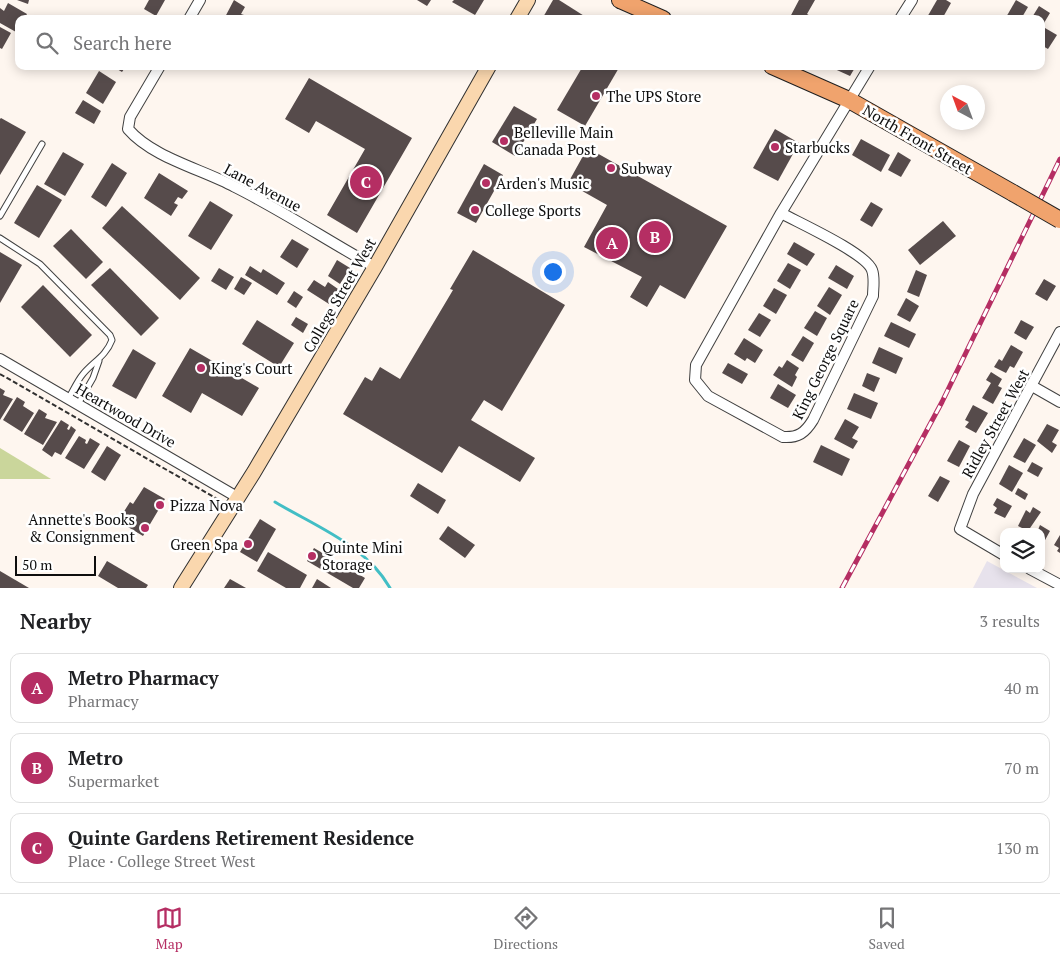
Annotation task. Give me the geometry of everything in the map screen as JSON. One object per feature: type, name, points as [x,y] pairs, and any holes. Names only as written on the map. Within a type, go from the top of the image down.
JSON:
[{"type":"main road","points":[[519,15],[528,0]]},
{"type":"main road","points":[[620,0],[655,15]]},
{"type":"main road","name":"College Street West","points":[[182,588],[375,267],[487,70]]},
{"type":"main road","name":"North Front Street","points":[[781,70],[849,100],[1060,220]]},
{"type":"street","points":[[191,15],[200,0]]},
{"type":"street","points":[[903,15],[912,0]]},
{"type":"street","name":"Lane Avenue","points":[[158,70],[130,118],[128,129],[136,138],[175,160],[234,186],[375,267]]},
{"type":"street","name":"King George Square","points":[[781,213],[860,256],[872,268],[874,281],[873,296],[813,420],[806,432],[794,437],[783,437],[708,396],[695,380],[696,365],[781,213],[868,70]]},
{"type":"street","name":"Ridley Street West","points":[[1000,553],[960,529],[972,494],[1060,332]]},
{"type":"street","name":"Heartwood Drive","points":[[0,359],[237,497]]},
{"type":"street","points":[[1032,386],[1060,402]]},
{"type":"street","points":[[1038,573],[1060,585]]},
{"type":"lane","points":[[0,216],[42,144]]},
{"type":"lane","points":[[0,238],[40,264],[106,329],[112,340],[99,361],[93,378],[78,404]]},
{"type":"lane","points":[[68,399],[82,376],[99,361]]},
{"type":"path","points":[[0,374],[219,500]]},
{"type":"shaded area","points":[[987,561],[1000,568],[1000,573],[1009,573],[1037,588],[973,588]]},
{"type":"green space","points":[[0,448],[51,479],[0,479]]},
{"type":"building","points":[[17,0],[29,0],[28,4]]},
{"type":"building","points":[[149,0],[165,0],[157,15],[144,9]]},
{"type":"building","points":[[234,0],[245,7],[241,14],[244,15],[226,15]]},
{"type":"building","points":[[417,0],[431,0],[427,6]]},
{"type":"building","points":[[454,0],[484,0],[475,15],[452,2]]},
{"type":"building","points":[[553,0],[559,0],[583,15],[544,15]]},
{"type":"building","points":[[799,0],[815,0],[807,14],[809,15],[791,15]]},
{"type":"building","points":[[937,0],[946,0],[951,3],[944,15],[928,15]]},
{"type":"building","points":[[1016,0],[1028,7],[1023,15],[1007,15]]},
{"type":"building","points":[[8,3],[27,14],[15,15],[15,31],[0,23],[0,8],[4,11]]},
{"type":"building","points":[[1039,6],[1050,13],[1045,21],[1045,15],[1033,15]]},
{"type":"building","points":[[0,27],[11,33],[2,49],[0,48]]},
{"type":"building","points":[[1045,28],[1057,35],[1048,49],[1045,47]]},
{"type":"building","points":[[581,70],[618,70],[585,126],[557,110]]},
{"type":"building","points":[[837,70],[854,70],[850,76]]},
{"type":"building","points":[[99,71],[116,82],[103,104],[86,93]]},
{"type":"building","points":[[309,78],[412,138],[357,233],[327,215],[365,149],[316,121],[309,133],[285,119]]},
{"type":"building","points":[[83,100],[101,111],[94,124],[75,113]]},
{"type":"building","points":[[514,106],[537,119],[515,156],[492,142]]},
{"type":"building","points":[[0,119],[26,132],[0,175]]},
{"type":"building","points":[[775,129],[799,143],[778,181],[753,168]]},
{"type":"building","points":[[861,139],[890,155],[881,172],[852,155]]},
{"type":"building","points":[[63,152],[84,164],[65,196],[44,184]]},
{"type":"building","points":[[595,152],[727,226],[685,299],[660,285],[647,307],[630,297],[642,277],[584,247],[607,205],[568,183],[583,156]]},
{"type":"building","points":[[898,152],[911,160],[901,177],[888,170]]},
{"type":"building","points":[[112,163],[127,173],[106,207],[91,197]]},
{"type":"building","points":[[484,164],[503,175],[476,223],[457,213]]},
{"type":"building","points":[[159,173],[188,191],[182,199],[178,197],[174,203],[178,205],[171,216],[144,198]]},
{"type":"building","points":[[37,185],[62,200],[39,238],[14,223]]},
{"type":"building","points":[[210,201],[233,215],[211,250],[188,236]]},
{"type":"building","points":[[871,202],[883,209],[872,227],[860,220]]},
{"type":"building","points":[[122,206],[200,278],[180,300],[102,228]]},
{"type":"building","points":[[943,221],[956,236],[920,265],[908,250]]},
{"type":"building","points":[[71,229],[103,262],[86,279],[53,246]]},
{"type":"building","points":[[292,239],[309,249],[297,268],[280,257]]},
{"type":"building","points":[[794,242],[815,254],[807,266],[787,254]]},
{"type":"building","points":[[473,250],[565,305],[502,411],[484,400],[471,420],[535,458],[520,482],[459,446],[442,473],[343,414],[365,377],[372,381],[380,367],[400,379],[453,290],[450,289]]},
{"type":"building","points":[[0,252],[22,265],[0,303]]},
{"type":"building","points":[[337,260],[350,268],[340,284],[328,276]]},
{"type":"building","points":[[788,263],[801,270],[790,289],[777,281]]},
{"type":"building","points":[[836,265],[854,276],[847,289],[828,278]]},
{"type":"building","points":[[250,266],[261,273],[263,269],[285,283],[277,295],[245,275]]},
{"type":"building","points":[[110,268],[159,318],[141,336],[91,285]]},
{"type":"building","points":[[219,268],[234,277],[226,290],[211,281]]},
{"type":"building","points":[[916,270],[927,275],[919,297],[907,292]]},
{"type":"building","points":[[241,277],[252,283],[244,295],[234,289]]},
{"type":"building","points":[[1044,279],[1056,286],[1047,301],[1035,294]]},
{"type":"building","points":[[314,280],[325,287],[328,282],[338,289],[329,304],[307,290]]},
{"type":"building","points":[[43,285],[92,335],[70,357],[21,307]]},
{"type":"building","points":[[829,287],[842,295],[830,315],[817,306]]},
{"type":"building","points":[[774,288],[787,295],[776,314],[763,306]]},
{"type":"building","points":[[294,291],[303,297],[296,308],[287,302]]},
{"type":"building","points":[[906,298],[919,306],[910,322],[897,315]]},
{"type":"building","points":[[815,311],[827,318],[817,336],[804,328]]},
{"type":"building","points":[[759,313],[771,320],[760,337],[748,330]]},
{"type":"building","points":[[296,317],[308,324],[303,333],[291,325]]},
{"type":"building","points":[[257,320],[294,343],[279,367],[242,344]]},
{"type":"building","points":[[1021,320],[1034,327],[1026,340],[1014,333]]},
{"type":"building","points":[[891,322],[916,334],[909,348],[884,336]]},
{"type":"building","points":[[803,336],[814,343],[803,362],[791,355]]},
{"type":"building","points":[[744,338],[763,350],[755,363],[747,358],[745,361],[734,354]]},
{"type":"building","points":[[1011,345],[1023,352],[1014,368],[1010,366],[1006,373],[994,367],[999,359],[1002,361]]},
{"type":"building","points":[[879,347],[903,358],[896,374],[872,363]]},
{"type":"building","name":"King's Court","points":[[190,348],[259,388],[242,416],[202,393],[191,413],[162,396]]},
{"type":"building","points":[[133,349],[156,363],[136,399],[112,386]]},
{"type":"building","points":[[787,360],[799,368],[792,387],[773,375],[779,366],[782,368]]},
{"type":"building","points":[[728,363],[748,374],[742,384],[722,373]]},
{"type":"building","points":[[991,372],[1002,379],[998,386],[1002,388],[993,404],[982,398],[991,383],[986,380]]},
{"type":"building","points":[[867,373],[880,378],[874,392],[862,386]]},
{"type":"building","points":[[778,384],[796,395],[788,408],[770,398]]},
{"type":"building","points":[[0,388],[5,391],[3,395],[13,399],[0,420]]},
{"type":"building","points":[[854,393],[878,403],[871,419],[847,409]]},
{"type":"building","points":[[17,397],[25,402],[23,406],[34,413],[22,432],[3,420]]},
{"type":"building","points":[[973,405],[988,413],[976,433],[965,427],[969,422],[965,420]]},
{"type":"building","points":[[39,409],[47,414],[45,418],[57,422],[43,445],[24,434]]},
{"type":"building","points":[[845,419],[859,427],[852,438],[858,441],[853,449],[834,439]]},
{"type":"building","points":[[61,420],[69,425],[67,429],[69,430],[71,426],[76,430],[61,455],[55,452],[52,457],[42,450]]},
{"type":"building","points":[[1047,424],[1059,430],[1052,442],[1057,445],[1052,453],[1037,441]]},
{"type":"building","points":[[79,436],[86,440],[85,443],[87,444],[90,438],[100,444],[84,469],[65,458]]},
{"type":"building","points":[[1024,438],[1036,445],[1025,463],[1013,457]]},
{"type":"building","points":[[959,440],[970,446],[959,467],[947,461]]},
{"type":"building","points":[[821,445],[850,459],[842,476],[813,462]]},
{"type":"building","points":[[107,446],[121,455],[105,481],[91,472]]},
{"type":"building","points":[[1032,462],[1043,468],[1038,477],[1027,471]]},
{"type":"building","points":[[1009,465],[1023,473],[1012,492],[999,484]]},
{"type":"building","points":[[940,476],[950,481],[938,502],[928,496]]},
{"type":"building","points":[[418,483],[446,500],[438,514],[410,496]]},
{"type":"building","points":[[144,487],[165,499],[143,536],[118,521],[130,502],[133,504]]},
{"type":"building","points":[[1018,488],[1028,494],[1025,500],[1015,494]]},
{"type":"building","points":[[997,498],[1012,506],[1005,518],[994,513],[997,508],[993,505]]},
{"type":"building","points":[[1033,507],[1041,512],[1030,528],[1018,526],[1026,510],[1030,513]]},
{"type":"building","points":[[260,519],[276,529],[257,562],[240,552]]},
{"type":"building","points":[[448,526],[475,545],[465,558],[439,539]]},
{"type":"building","points":[[1045,528],[1050,531],[1045,540]]},
{"type":"building","points":[[1060,535],[1060,553],[1057,551],[1059,548],[1054,545]]},
{"type":"building","points":[[314,548],[365,578],[359,588],[353,588],[307,561]]},
{"type":"building","points":[[268,552],[307,575],[300,588],[286,588],[257,571]]},
{"type":"building","points":[[107,561],[148,585],[146,588],[118,588],[98,576]]},
{"type":"building","points":[[0,571],[29,588],[0,588]]},
{"type":"building","points":[[230,579],[246,588],[224,588]]},
{"type":"building","points":[[317,579],[331,588],[312,588]]},
{"type":"waterway","points":[[275,502],[323,528],[354,548],[380,573],[390,588]]},
{"type":"railway","points":[[842,588],[942,402],[1060,159]]},
{"type":"place","name":"The UPS Store","points":[[596,96]]},
{"type":"place","name":"Belleville Main Canada Post","points":[[504,141]]},
{"type":"place","name":"Starbucks","points":[[775,147]]},
{"type":"place","name":"Subway","points":[[611,168]]},
{"type":"place","name":"Quinte Gardens Retirement Residence","points":[[366,182]]},
{"type":"place","name":"Arden's Music","points":[[486,183]]},
{"type":"place","name":"College Sports","points":[[475,210]]},
{"type":"place","name":"Metro","points":[[655,237]]},
{"type":"place","name":"Metro Pharmacy","points":[[612,243]]},
{"type":"place","name":"King's Court","points":[[201,368]]},
{"type":"place","name":"Pizza Nova","points":[[160,505]]},
{"type":"place","name":"Annette's Books & Consignment","points":[[145,528]]},
{"type":"place","name":"Green Spa","points":[[248,544]]},
{"type":"place","name":"Quinte Mini Storage","points":[[312,556]]}]
